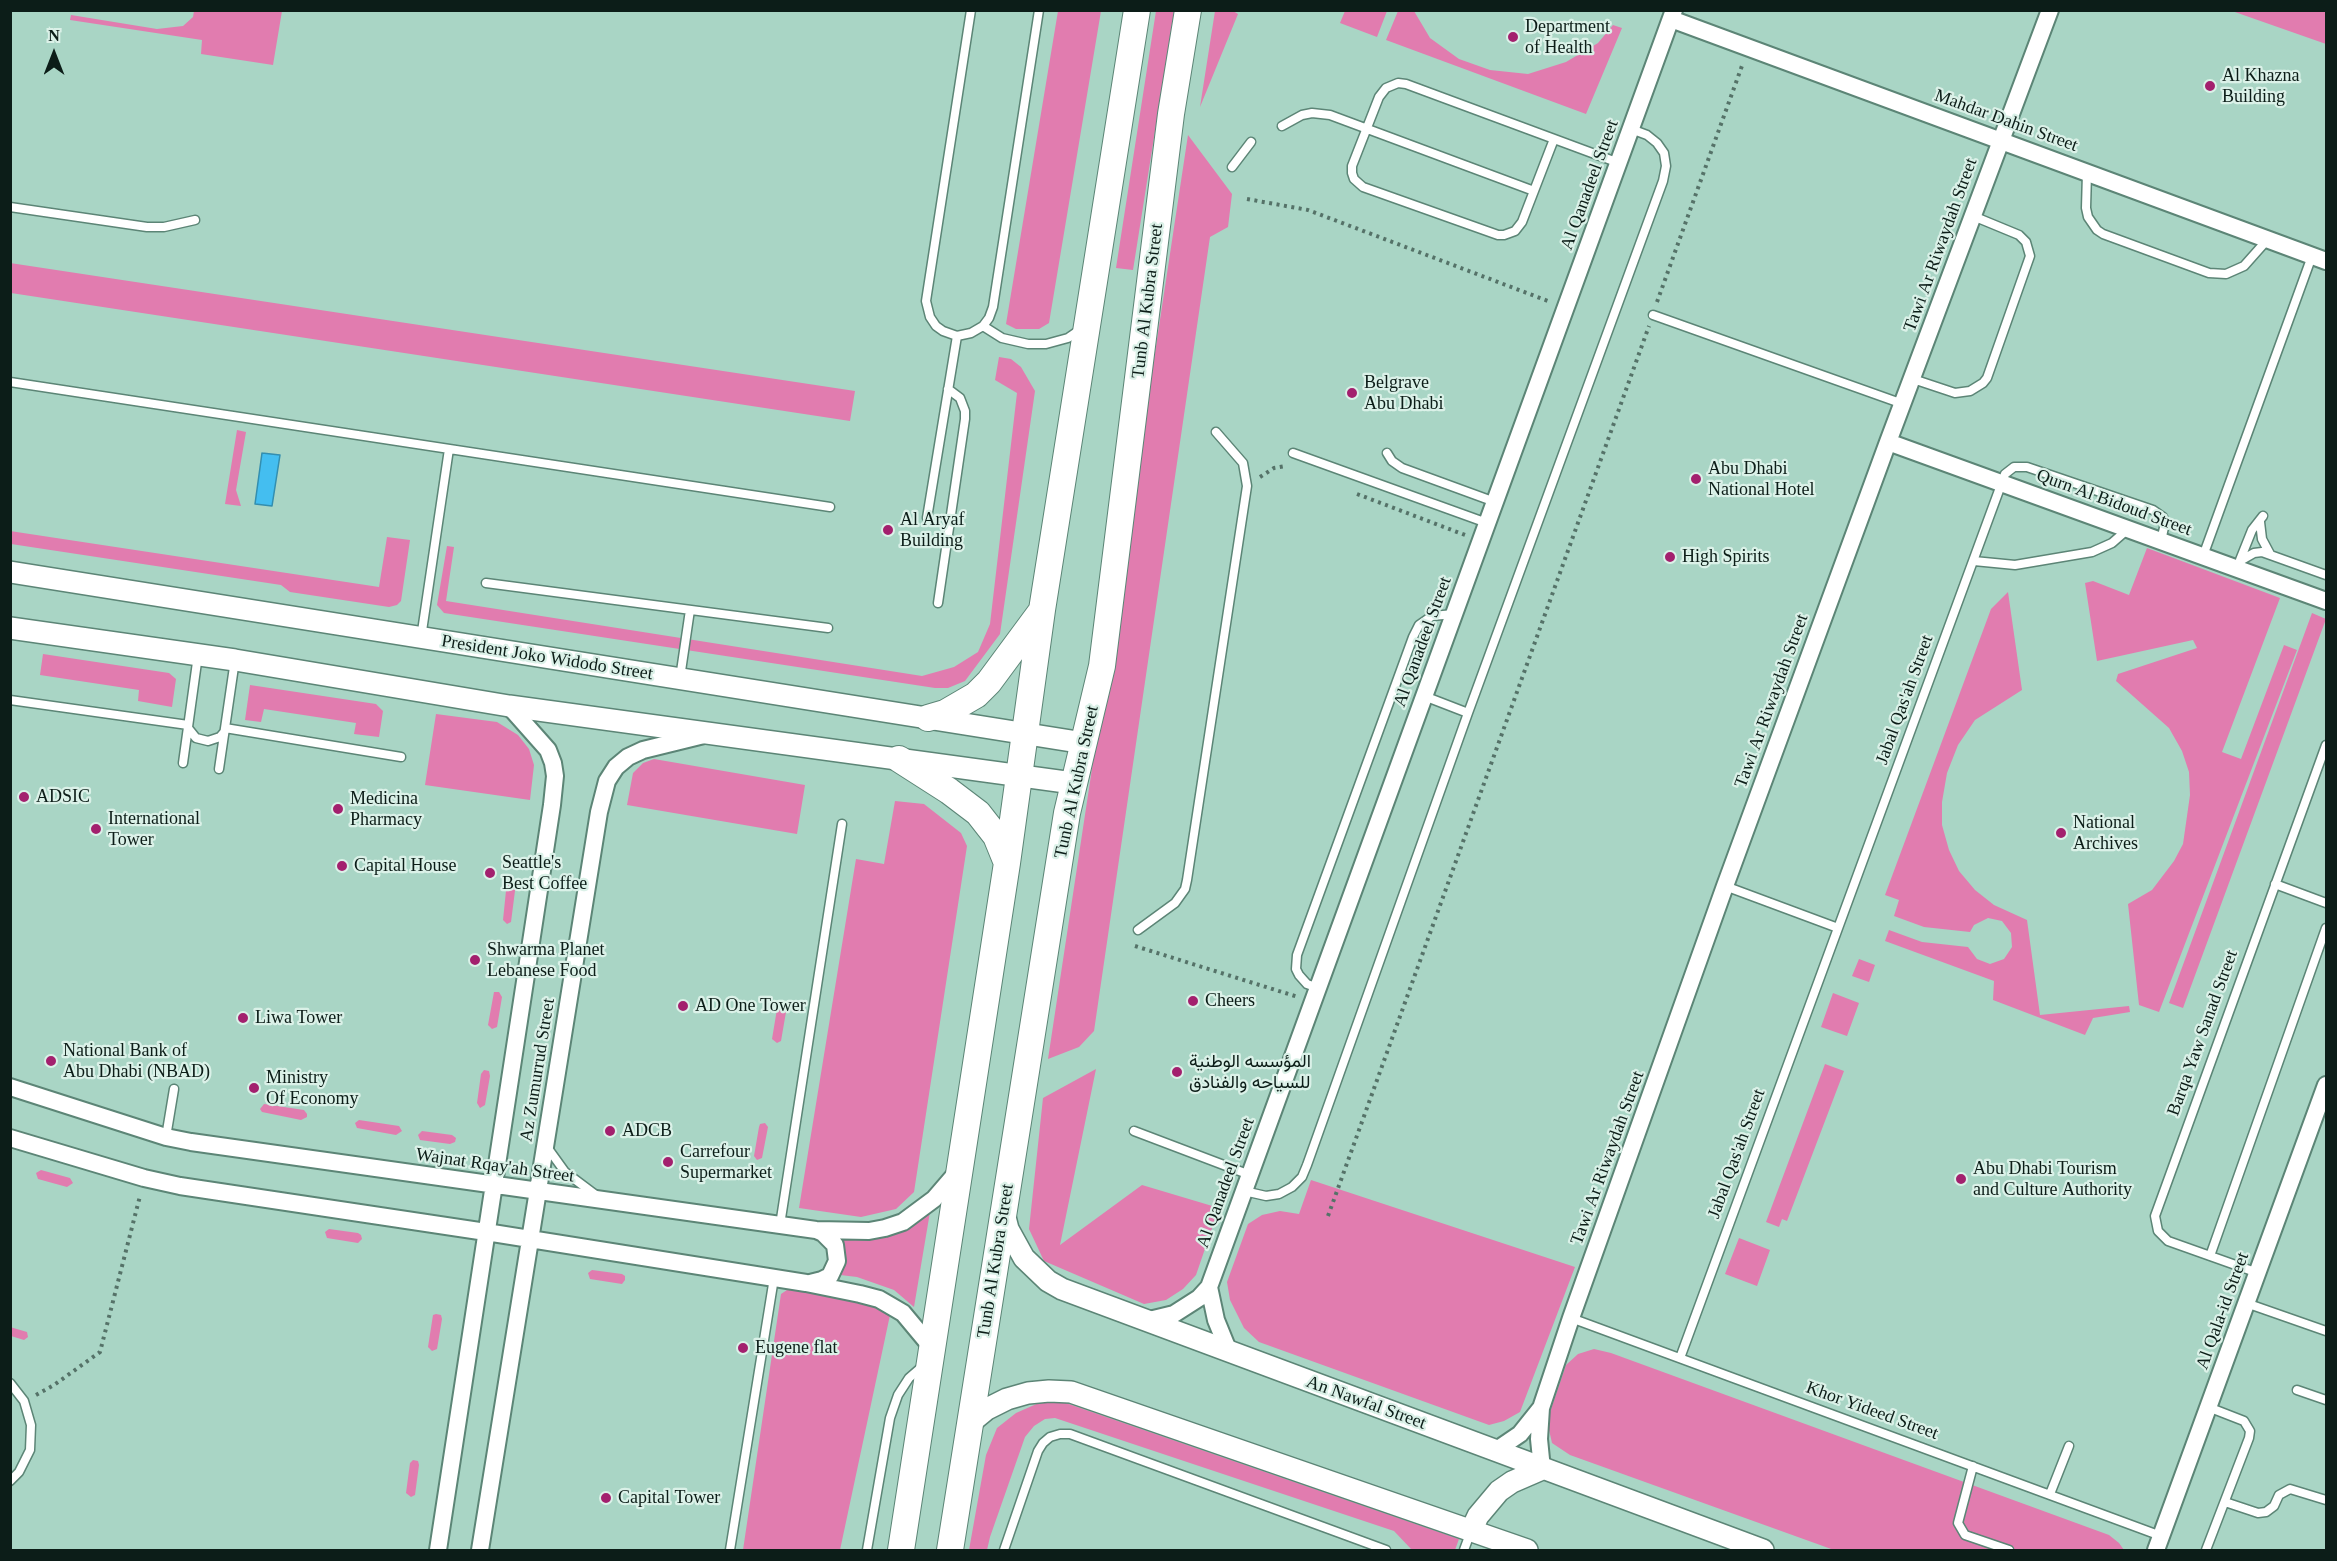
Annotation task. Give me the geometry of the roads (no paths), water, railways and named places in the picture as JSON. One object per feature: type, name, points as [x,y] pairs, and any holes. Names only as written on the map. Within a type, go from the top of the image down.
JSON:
[{"type":"main road","points":[[901,1551],[1007,863],[1042,610],[1137,10]]},
{"type":"main road","name":"Tunb Al Kubra Street","points":[[950,1551],[1073,783],[1102,666],[1171,114],[1188,10]]},
{"type":"main road","points":[[928,718],[945,713],[976,695],[989,682],[1042,610]]},
{"type":"main road","points":[[898,759],[949,791],[978,813],[996,836],[1007,863]]},
{"type":"street","name":"Tawi Ar Riwaydah Street","points":[[1542,1469],[1539,1439],[1541,1408],[1571,1318],[1725,886],[2050,10]]},
{"type":"street","name":"Mahdar Dahin Street","points":[[1673,15],[2319,259]]},
{"type":"street","name":"Al Qanadeel Street","points":[[1145,1321],[1174,1314],[1199,1298],[1209,1287],[1673,15]]},
{"type":"street","name":"Qurn Al Bidoud Street","points":[[1888,442],[2203,556],[2238,565],[2326,601]]},
{"type":"street","name":"President Joko Widodo Street","points":[[10,572],[1084,743]]},
{"type":"street","points":[[10,628],[235,660],[509,706],[1073,783]]},
{"type":"street","name":"Az Zumurrud Street","points":[[438,1551],[555,776],[548,750],[509,706]]},
{"type":"street","name":"Az Zumurrud Street","points":[[480,1551],[607,781],[616,767],[628,757],[644,750],[707,734]]},
{"type":"street","name":"Wajnat Rqay'ah Street","points":[[10,1087],[166,1137],[816,1230],[869,1231],[903,1222],[934,1199],[960,1169]]},
{"type":"street","name":"Al Qala-id Street","points":[[2158,1543],[2246,1303],[2324,1102]]},
{"type":"street","points":[[10,1138],[144,1178],[180,1186],[486,1232],[806,1283],[860,1294],[892,1305],[915,1324],[932,1354]]},
{"type":"street","name":"An Nawfal Street","points":[[1004,1213],[1008,1229],[1020,1251],[1036,1270],[1048,1281],[1077,1296],[1763,1551]]},
{"type":"street","points":[[806,1283],[814,1283],[830,1276],[837,1261],[835,1245],[824,1233],[816,1230]]},
{"type":"street","points":[[1209,1287],[1216,1320],[1229,1352]]},
{"type":"street","points":[[970,1423],[987,1409],[1007,1399],[1028,1393],[1071,1392],[1477,1540],[1527,1551]]},
{"type":"street","name":"Tawi Ar Riwaydah Street","points":[[1495,1451],[1520,1434],[1541,1408]]},
{"type":"street","points":[[1477,1540],[1478,1516],[1499,1491],[1520,1478],[1542,1469]]},
{"type":"lane","points":[[971,10],[926,301],[930,317],[936,326],[957,336],[971,333],[983,326],[993,307],[1039,10]]},
{"type":"lane","points":[[1554,139],[1519,227],[1504,235],[1498,235],[1363,187],[1354,178],[1352,166],[1382,92],[1398,83],[1554,139],[1619,163]]},
{"type":"lane","points":[[1282,126],[1302,115],[1321,113],[1534,192]]},
{"type":"lane","points":[[1244,1191],[1266,1196],[1279,1194],[1292,1187],[1302,1177],[1468,713],[1663,181],[1666,166],[1664,153],[1647,135],[1631,129]]},
{"type":"lane","points":[[1232,167],[1251,142]]},
{"type":"lane","points":[[2087,172],[2088,217],[2097,230],[2103,234],[2209,273],[2226,274],[2244,267],[2268,240]]},
{"type":"lane","points":[[10,207],[147,227],[180,224],[195,219]]},
{"type":"lane","points":[[1912,379],[1955,393],[1970,391],[1987,378],[2030,256],[2025,242],[2019,235],[1973,216]]},
{"type":"lane","points":[[2203,556],[2319,259]]},
{"type":"lane","points":[[1653,315],[1903,404]]},
{"type":"lane","points":[[983,326],[1002,338],[1028,344],[1046,344],[1068,338],[1087,326]]},
{"type":"lane","points":[[927,518],[957,336]]},
{"type":"lane","points":[[10,382],[830,507]]},
{"type":"lane","points":[[938,603],[965,419],[965,411],[960,398],[948,390]]},
{"type":"lane","points":[[1138,930],[1174,903],[1185,889],[1187,880],[1247,486],[1243,463],[1216,432]]},
{"type":"lane","points":[[421,638],[449,449]]},
{"type":"lane","points":[[1293,453],[1487,523]]},
{"type":"lane","points":[[1387,453],[1392,461],[1402,468],[1495,502]]},
{"type":"lane","points":[[2001,483],[2009,469],[2020,465],[2153,510],[2163,517],[2165,523],[2161,541]]},
{"type":"lane","name":"Jabal Qas'ah Street","points":[[1680,1358],[2001,483]]},
{"type":"lane","points":[[2238,565],[2252,530],[2261,519],[2262,539],[2270,554]]},
{"type":"lane","points":[[1974,561],[2015,565],[2092,552],[2112,543],[2128,529]]},
{"type":"lane","points":[[2238,565],[2254,553],[2270,554],[2326,575]]},
{"type":"lane","points":[[486,583],[828,628]]},
{"type":"lane","points":[[680,679],[690,610]]},
{"type":"lane","points":[[1315,995],[1296,969],[1297,956],[1405,658],[1416,631],[1424,620],[1432,616],[1454,614]]},
{"type":"lane","points":[[183,763],[198,655]]},
{"type":"lane","points":[[219,769],[235,660]]},
{"type":"lane","points":[[1424,696],[1468,713]]},
{"type":"lane","points":[[10,700],[188,726],[196,738],[208,741],[220,737],[225,730]]},
{"type":"lane","points":[[225,730],[400,758]]},
{"type":"lane","name":"Barqa Yaw Sanad Street","points":[[2258,1273],[2168,1241],[2158,1231],[2156,1216],[2326,745]]},
{"type":"lane","points":[[780,1225],[842,824]]},
{"type":"lane","points":[[2274,884],[2326,903]]},
{"type":"lane","points":[[1725,886],[1838,928]]},
{"type":"lane","points":[[2210,1256],[2326,928]]},
{"type":"lane","points":[[166,1137],[174,1089]]},
{"type":"lane","points":[[1134,1131],[1250,1174]]},
{"type":"lane","points":[[546,1144],[565,1172],[605,1201]]},
{"type":"lane","points":[[730,1551],[774,1278]]},
{"type":"lane","points":[[2246,1303],[2326,1331]]},
{"type":"lane","name":"Khor Yideed Street","points":[[1571,1318],[2050,1494],[2158,1543]]},
{"type":"lane","points":[[867,1551],[890,1418],[898,1395],[909,1378],[932,1354]]},
{"type":"lane","points":[[10,1383],[24,1401],[31,1425],[30,1450],[19,1472],[10,1481]]},
{"type":"lane","points":[[2297,1390],[2326,1400]]},
{"type":"lane","points":[[2206,1551],[2250,1438],[2250,1431],[2244,1420],[2208,1407]]},
{"type":"lane","points":[[1004,1551],[1038,1451],[1050,1437],[1070,1434],[1386,1551]]},
{"type":"lane","points":[[2050,1494],[2068,1446]]},
{"type":"lane","points":[[1972,1466],[1958,1522],[1965,1536],[2008,1551]]},
{"type":"lane","points":[[2225,1502],[2258,1513],[2266,1512],[2274,1506],[2279,1495],[2290,1489],[2326,1500]]},
{"type":"water","points":[[262,453],[280,455],[272,506],[255,504]]},
{"type":"place","name":"Department of Health","points":[[1513,37]]},
{"type":"place","name":"Al Khazna Building","points":[[2210,86]]},
{"type":"place","name":"Belgrave Abu Dhabi","points":[[1352,393]]},
{"type":"place","name":"Abu Dhabi National Hotel","points":[[1696,479]]},
{"type":"place","name":"Al Aryaf Building","points":[[888,530]]},
{"type":"place","name":"High Spirits","points":[[1670,557]]},
{"type":"place","name":"ADSIC","points":[[24,797]]},
{"type":"place","name":"Medicina Pharmacy","points":[[338,809]]},
{"type":"place","name":"International Tower","points":[[96,829]]},
{"type":"place","name":"National Archives","points":[[2061,833]]},
{"type":"place","name":"Capital House","points":[[342,866]]},
{"type":"place","name":"Seattle's Best Coffee","points":[[490,873]]},
{"type":"place","name":"Shwarma Planet Lebanese Food","points":[[475,960]]},
{"type":"place","name":"Cheers","points":[[1193,1001]]},
{"type":"place","name":"AD One Tower","points":[[683,1006]]},
{"type":"place","name":"Liwa Tower","points":[[243,1018]]},
{"type":"place","name":"National Bank of Abu Dhabi (NBAD)","points":[[51,1061]]},
{"type":"place","name":"المؤسسه الوطنية للسياحه والفنادق","points":[[1177,1072]]},
{"type":"place","name":"Ministry Of Economy","points":[[254,1088]]},
{"type":"place","name":"ADCB","points":[[610,1131]]},
{"type":"place","name":"Carrefour Supermarket","points":[[668,1162]]},
{"type":"place","name":"Abu Dhabi Tourism and Culture Authority","points":[[1961,1179]]},
{"type":"place","name":"Eugene flat","points":[[743,1348]]},
{"type":"place","name":"Capital Tower","points":[[606,1498]]}]
